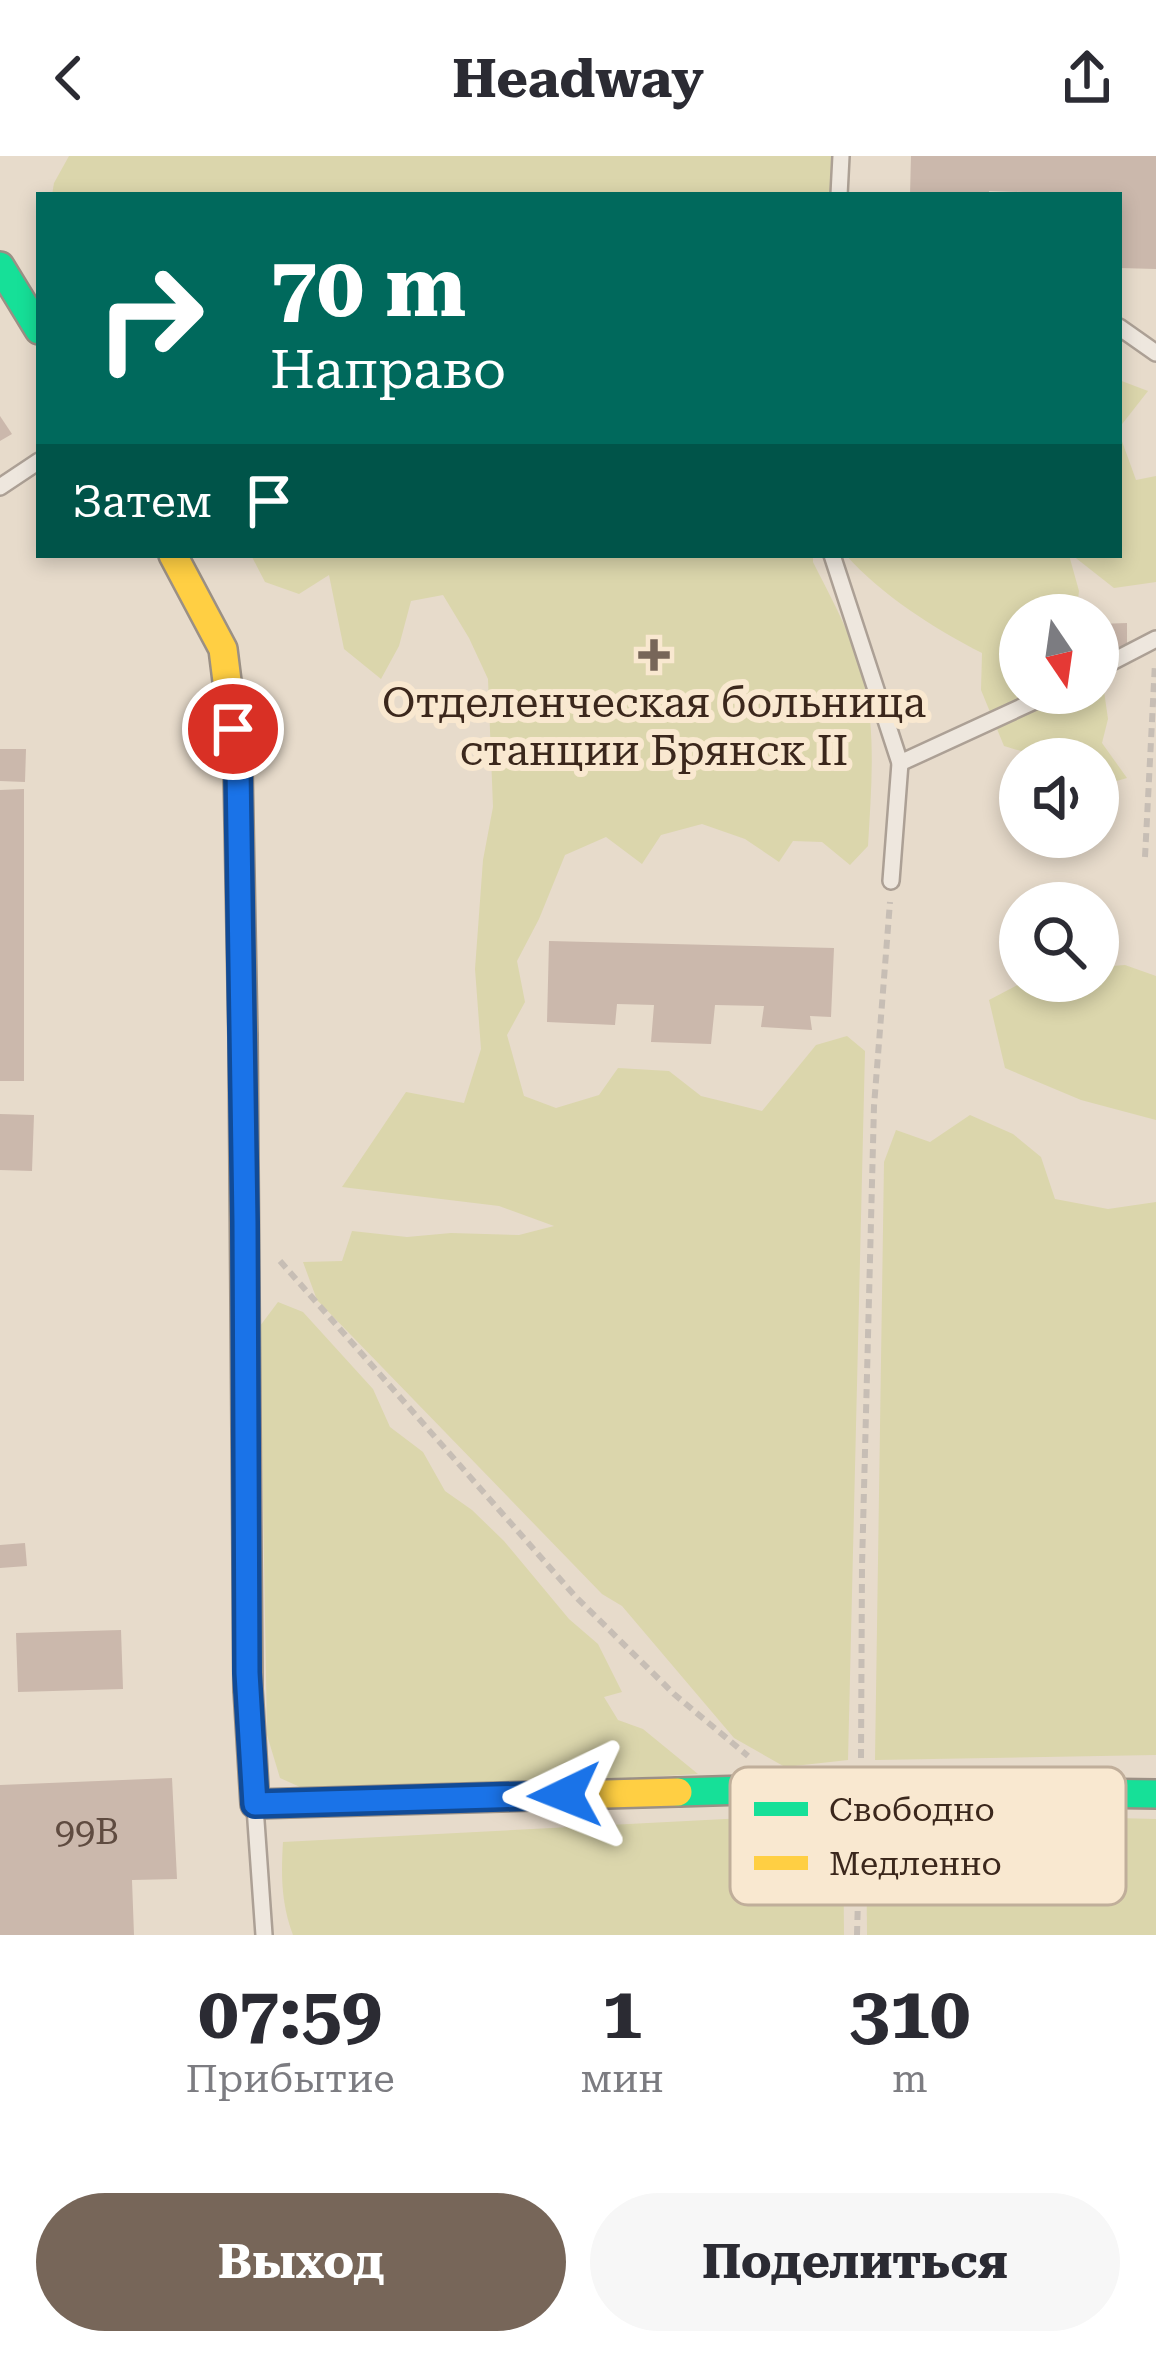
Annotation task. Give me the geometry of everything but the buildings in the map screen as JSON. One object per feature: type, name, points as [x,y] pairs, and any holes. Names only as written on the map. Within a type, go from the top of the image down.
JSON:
[{"type":"street","points":[[0,266],[36,325]]},
{"type":"street","points":[[174,558],[223,649],[238,769],[247,1673],[255,1804],[730,1791]]},
{"type":"street","points":[[1126,1794],[1156,1794]]},
{"type":"lane","points":[[839,192],[841,156]]},
{"type":"lane","points":[[1122,329],[1156,353]]},
{"type":"lane","points":[[0,487],[36,463]]},
{"type":"lane","points":[[833,558],[900,763],[892,881]]},
{"type":"lane","points":[[1119,658],[1156,639]]},
{"type":"lane","points":[[900,763],[1006,714]]},
{"type":"lane","points":[[255,1804],[264,1935]]},
{"type":"path","points":[[1144,857],[1156,653]]},
{"type":"path","points":[[861,1767],[874,1106],[892,881]]},
{"type":"path","points":[[276,1257],[574,1596],[674,1694],[760,1767]]},
{"type":"path","points":[[857,1935],[858,1905]]},
{"type":"shaded area","points":[[69,156],[835,156],[835,192],[52,192]]},
{"type":"shaded area","points":[[1122,381],[1148,391],[1122,424]]},
{"type":"shaded area","points":[[1122,441],[1136,480],[1156,476],[1156,582],[1114,588],[1076,558],[1122,558]]},
{"type":"shaded area","points":[[253,558],[813,558],[850,637],[865,685],[872,745],[868,846],[850,865],[822,842],[793,841],[779,862],[745,839],[702,824],[661,835],[642,864],[606,837],[565,855],[517,961],[525,1002],[507,1035],[524,1096],[556,1108],[599,1095],[618,1068],[669,1071],[701,1096],[762,1111],[816,1045],[847,1036],[865,1051],[848,1760],[785,1767],[734,1738],[622,1606],[602,1594],[317,1300],[303,1262],[342,1261],[352,1231],[407,1237],[519,1235],[554,1226],[499,1206],[342,1187],[406,1092],[464,1103],[481,1049],[475,969],[483,860],[493,807],[488,679],[443,595],[411,601],[399,646],[381,679],[344,649],[329,575],[299,594],[265,582]]},
{"type":"shaded area","points":[[849,558],[1070,558],[1079,594],[999,594],[999,714],[1107,714],[1103,738],[1001,738],[981,690],[982,653],[909,610]]},
{"type":"shaded area","points":[[1119,965],[1156,976],[1156,1120],[1081,1100],[1005,1068],[989,1000],[999,995],[999,1002],[1119,1002]]},
{"type":"shaded area","points":[[970,1115],[1013,1134],[1041,1157],[1055,1199],[1108,1209],[1156,1202],[1156,1755],[875,1760],[884,1162],[896,1130],[930,1142]]},
{"type":"shaded area","points":[[278,1302],[303,1312],[373,1389],[390,1427],[423,1452],[445,1491],[504,1541],[569,1619],[598,1644],[622,1692],[604,1697],[618,1720],[643,1729],[698,1774],[320,1796],[280,1778],[267,1735],[260,1326]]},
{"type":"shaded area","points":[[1126,1818],[1156,1819],[1156,1935],[867,1935],[867,1905],[1126,1905]]},
{"type":"shaded area","points":[[730,1819],[730,1905],[844,1905],[844,1935],[293,1935],[284,1900],[283,1842]]},
{"type":"traffic: fast","points":[[0,266],[36,325]]},
{"type":"traffic: fast","points":[[243,1037],[248,1689]]},
{"type":"traffic: fast","points":[[678,1792],[730,1791]]},
{"type":"traffic: fast","points":[[1126,1794],[1156,1794]]},
{"type":"traffic: slow","points":[[175,558],[223,649],[238,769],[243,1037]]},
{"type":"traffic: slow","points":[[248,1689],[255,1804],[678,1792]]},
{"type":"place","name":"Отделенческая больница станции Брянск II","points":[[654,655]]},
{"type":"route","points":[[233,729],[238,769],[245,1177],[247,1673],[255,1804],[565,1795]]}]
